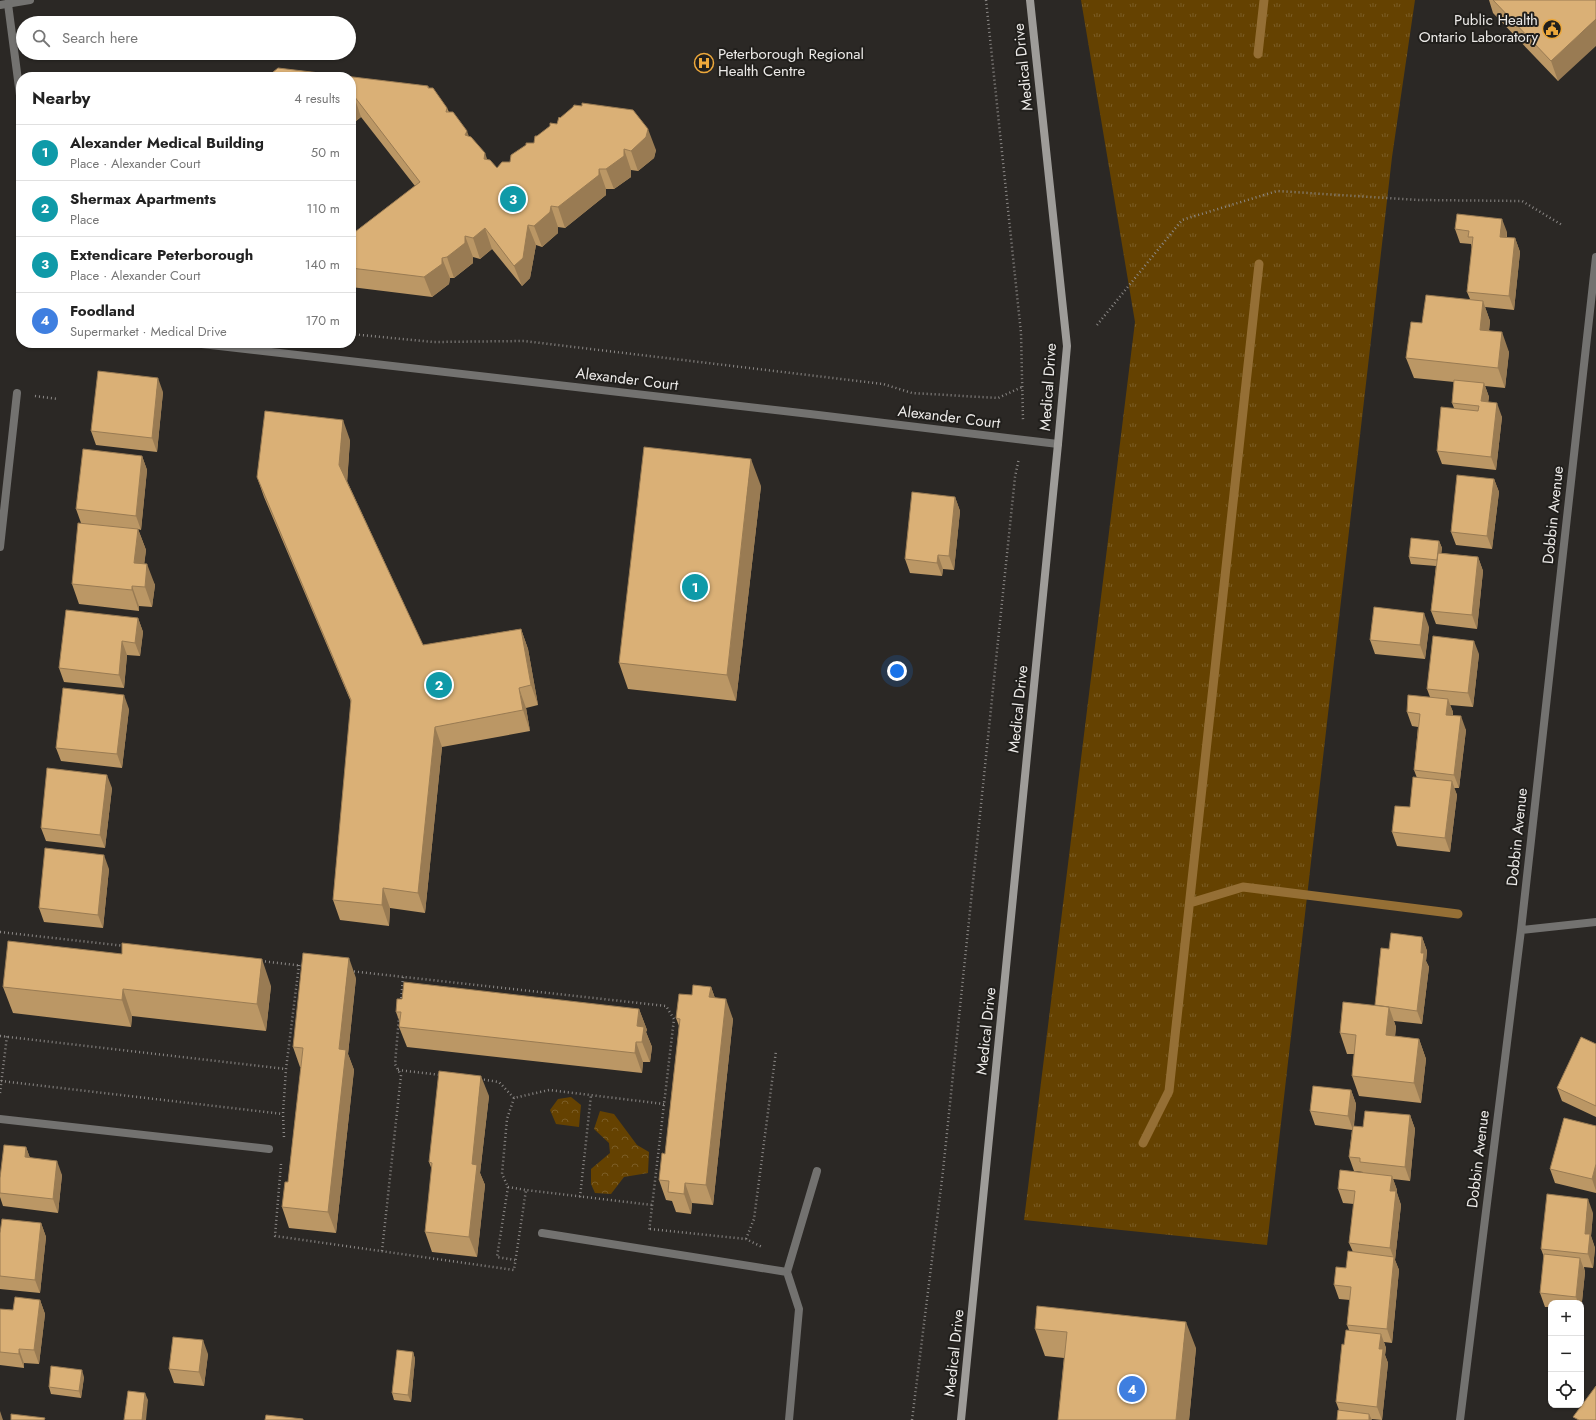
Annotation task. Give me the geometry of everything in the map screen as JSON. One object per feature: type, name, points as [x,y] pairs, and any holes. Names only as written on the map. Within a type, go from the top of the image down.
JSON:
[{"type":"main road","name":"Medical Drive","points":[[961,1420],[1067,346],[1030,0]]},
{"type":"street","points":[[16,72],[5,3],[30,0]]},
{"type":"street","name":"Dobbin Avenue","points":[[1460,1420],[1521,930],[1596,257]]},
{"type":"street","name":"Alexander Court","points":[[236,348],[1058,444]]},
{"type":"street","points":[[0,547],[17,393]]},
{"type":"street","points":[[1521,930],[1596,922]]},
{"type":"street","points":[[0,1119],[269,1149]]},
{"type":"street","points":[[789,1420],[799,1309],[787,1272],[817,1171]]},
{"type":"street","points":[[542,1233],[787,1272]]},
{"type":"path","points":[[912,1420],[943,1171],[1015,477],[1023,440],[1021,333],[986,0]]},
{"type":"path","points":[[1097,325],[1182,220],[1277,191],[1419,200],[1522,202],[1562,225]]},
{"type":"path","points":[[356,334],[433,342],[524,341],[883,384],[912,393],[998,398],[1022,387]]},
{"type":"path","points":[[0,932],[126,946]]},
{"type":"path","points":[[260,961],[306,966]]},
{"type":"path","points":[[283,1143],[286,1069],[299,965]]},
{"type":"path","points":[[344,970],[666,1006],[674,1019],[646,1250]]},
{"type":"path","points":[[400,1009],[403,977]]},
{"type":"path","points":[[382,1251],[401,1075],[395,1064],[399,1017]]},
{"type":"path","points":[[0,1036],[286,1069]]},
{"type":"path","points":[[0,1093],[7,1036]]},
{"type":"path","points":[[746,1239],[754,1219],[776,1051]]},
{"type":"path","points":[[398,1070],[445,1075]]},
{"type":"path","points":[[476,1079],[500,1082],[514,1098]]},
{"type":"path","points":[[1,1081],[283,1114]]},
{"type":"path","points":[[514,1098],[549,1090],[664,1104]]},
{"type":"path","points":[[580,1197],[592,1095]]},
{"type":"path","points":[[514,1098],[507,1119],[502,1174],[508,1187],[497,1257],[515,1260]]},
{"type":"path","points":[[282,1158],[275,1236],[514,1270],[526,1190]]},
{"type":"path","points":[[508,1187],[652,1205]]},
{"type":"path","points":[[649,1228],[746,1239],[790,1260]]},
{"type":"green space","points":[[1081,0],[1415,0],[1392,157],[1267,1245],[1024,1220],[1135,322]]},
{"type":"green space","points":[[571,1097],[581,1105],[579,1127],[556,1124],[550,1110],[558,1099]]},
{"type":"green space","points":[[600,1111],[614,1114],[637,1145],[649,1152],[648,1173],[624,1177],[611,1194],[595,1193],[591,1184],[591,1169],[610,1153],[609,1143],[594,1129]]},
{"type":"building","name":"Public Health Ontario Laboratory","points":[[1493,0],[1596,0],[1596,19],[1551,61]]},
{"type":"building","points":[[278,68],[311,72],[273,72]]},
{"type":"building","points":[[356,77],[428,86],[428,88],[433,88],[447,108],[446,112],[453,112],[467,131],[465,135],[471,137],[485,153],[484,159],[490,160],[497,168],[502,162],[510,162],[511,155],[526,145],[526,143],[534,143],[535,136],[550,126],[550,123],[557,124],[559,117],[560,118],[574,105],[582,106],[582,103],[633,110],[648,129],[646,137],[631,151],[624,149],[624,156],[606,169],[599,169],[599,175],[558,207],[551,206],[550,212],[534,226],[528,225],[523,258],[514,266],[485,228],[473,238],[465,236],[465,243],[447,257],[442,258],[442,264],[424,277],[356,269],[356,231],[420,182],[356,99]]},
{"type":"building","points":[[1457,214],[1502,219],[1500,237],[1515,238],[1509,296],[1467,292],[1473,237],[1468,237],[1469,231],[1455,229]]},
{"type":"building","points":[[1426,295],[1483,301],[1480,330],[1502,332],[1498,368],[1406,358],[1411,322],[1422,323]]},
{"type":"building","points":[[98,371],[158,378],[152,438],[91,431]]},
{"type":"building","points":[[1454,380],[1484,383],[1481,401],[1497,403],[1491,457],[1437,451],[1441,407],[1478,411],[1479,406],[1452,403]]},
{"type":"building","points":[[265,411],[343,420],[339,465],[423,645],[521,629],[531,685],[519,688],[523,710],[435,727],[418,893],[383,888],[382,905],[333,900],[351,700],[257,477]]},
{"type":"building","points":[[644,447],[751,459],[727,675],[619,663]]},
{"type":"building","points":[[83,449],[142,456],[136,516],[76,509]]},
{"type":"building","points":[[1457,475],[1494,479],[1487,536],[1451,532]]},
{"type":"building","points":[[912,492],[955,497],[949,556],[938,555],[937,563],[905,559]]},
{"type":"building","points":[[78,523],[138,529],[134,563],[147,564],[145,587],[132,586],[132,590],[72,584]]},
{"type":"building","points":[[1411,538],[1439,541],[1437,560],[1409,557]]},
{"type":"building","points":[[1438,553],[1478,557],[1472,615],[1431,611]]},
{"type":"building","points":[[1374,607],[1424,613],[1420,645],[1370,640]]},
{"type":"building","points":[[66,610],[138,618],[135,643],[122,641],[119,675],[59,668]]},
{"type":"building","points":[[1433,636],[1474,641],[1468,693],[1427,689]]},
{"type":"building","points":[[63,688],[124,695],[117,754],[56,748]]},
{"type":"building","points":[[1408,695],[1448,699],[1446,715],[1461,716],[1454,775],[1414,770],[1420,714],[1407,712]]},
{"type":"building","points":[[47,768],[107,775],[100,835],[41,828]]},
{"type":"building","points":[[1413,777],[1452,781],[1445,838],[1392,832],[1395,806],[1410,807]]},
{"type":"building","points":[[45,848],[104,855],[98,915],[39,908]]},
{"type":"building","points":[[1391,933],[1422,937],[1421,953],[1424,953],[1417,1011],[1375,1005],[1381,948],[1389,949]]},
{"type":"building","points":[[8,941],[122,954],[122,943],[262,959],[257,1004],[123,989],[122,1000],[3,987]]},
{"type":"building","points":[[303,953],[349,958],[339,1049],[346,1050],[328,1212],[282,1207],[285,1182],[288,1182],[303,1048],[293,1047]]},
{"type":"building","points":[[404,982],[639,1009],[637,1026],[644,1027],[642,1042],[636,1042],[635,1053],[399,1027],[401,1012],[396,1012],[397,999],[402,999]]},
{"type":"building","points":[[693,985],[711,987],[709,997],[726,999],[706,1185],[685,1183],[684,1194],[668,1192],[669,1181],[659,1180],[662,1153],[665,1154],[680,1019],[676,1018],[679,994],[692,995]]},
{"type":"building","points":[[1343,1002],[1389,1007],[1386,1035],[1419,1039],[1414,1083],[1352,1076],[1356,1035],[1340,1033]]},
{"type":"building","points":[[1581,1037],[1596,1044],[1596,1106],[1557,1088]]},
{"type":"building","points":[[439,1071],[481,1076],[472,1164],[477,1165],[469,1237],[425,1232],[432,1163],[429,1162]]},
{"type":"building","points":[[1313,1086],[1351,1090],[1348,1116],[1310,1111]]},
{"type":"building","points":[[1365,1111],[1410,1115],[1405,1167],[1360,1162],[1360,1158],[1349,1157],[1353,1126],[1363,1127]]},
{"type":"building","points":[[1564,1118],[1596,1126],[1596,1164],[1592,1179],[1550,1169]]},
{"type":"building","points":[[4,1145],[26,1147],[25,1157],[57,1161],[53,1199],[0,1193],[0,1178]]},
{"type":"building","points":[[1340,1170],[1392,1176],[1390,1191],[1396,1191],[1390,1248],[1349,1243],[1355,1191],[1338,1189]]},
{"type":"building","points":[[1547,1194],[1588,1199],[1585,1234],[1590,1234],[1588,1254],[1541,1249]]},
{"type":"building","points":[[2,1219],[41,1223],[35,1280],[0,1276],[0,1233]]},
{"type":"building","points":[[1348,1251],[1394,1257],[1387,1329],[1347,1325],[1351,1287],[1334,1285],[1336,1267],[1346,1268]]},
{"type":"building","points":[[1544,1254],[1580,1258],[1576,1297],[1540,1293]]},
{"type":"building","points":[[15,1297],[40,1300],[34,1350],[19,1349],[19,1354],[0,1352],[0,1309],[13,1310]]},
{"type":"building","points":[[1037,1306],[1186,1322],[1176,1420],[1058,1420],[1067,1332],[1035,1329]]},
{"type":"building","points":[[1346,1330],[1381,1334],[1379,1349],[1383,1349],[1377,1407],[1336,1402],[1342,1344],[1344,1345]]},
{"type":"building","points":[[173,1337],[203,1340],[199,1372],[169,1369]]},
{"type":"building","points":[[397,1350],[413,1352],[408,1395],[392,1393]]},
{"type":"building","points":[[51,1366],[82,1370],[79,1391],[49,1387]]},
{"type":"building","points":[[1596,1386],[1596,1420],[1579,1420],[1573,1417],[1580,1408],[1584,1408],[1584,1402]]},
{"type":"building","points":[[128,1391],[145,1393],[142,1420],[124,1420]]},
{"type":"building","points":[[1338,1410],[1369,1414],[1369,1420],[1337,1420]]},
{"type":"building","points":[[11,1414],[45,1418],[44,1420],[11,1420]]},
{"type":"building","points":[[266,1415],[303,1419],[303,1420],[265,1420]]},
{"type":"waterway","points":[[1258,54],[1264,0]]},
{"type":"waterway","points":[[1143,1143],[1169,1091],[1259,264]]},
{"type":"waterway","points":[[1190,903],[1243,887],[1458,914]]},
{"type":"place","name":"Public Health Ontario Laboratory","points":[[1552,29]]},
{"type":"place","name":"Peterborough Regional Health Centre","points":[[704,63]]},
{"type":"place","name":"Extendicare Peterborough","points":[[513,199]]},
{"type":"place","name":"Alexander Medical Building","points":[[695,587]]},
{"type":"place","name":"Shermax Apartments","points":[[439,685]]},
{"type":"place","name":"Foodland","points":[[1132,1389]]}]
